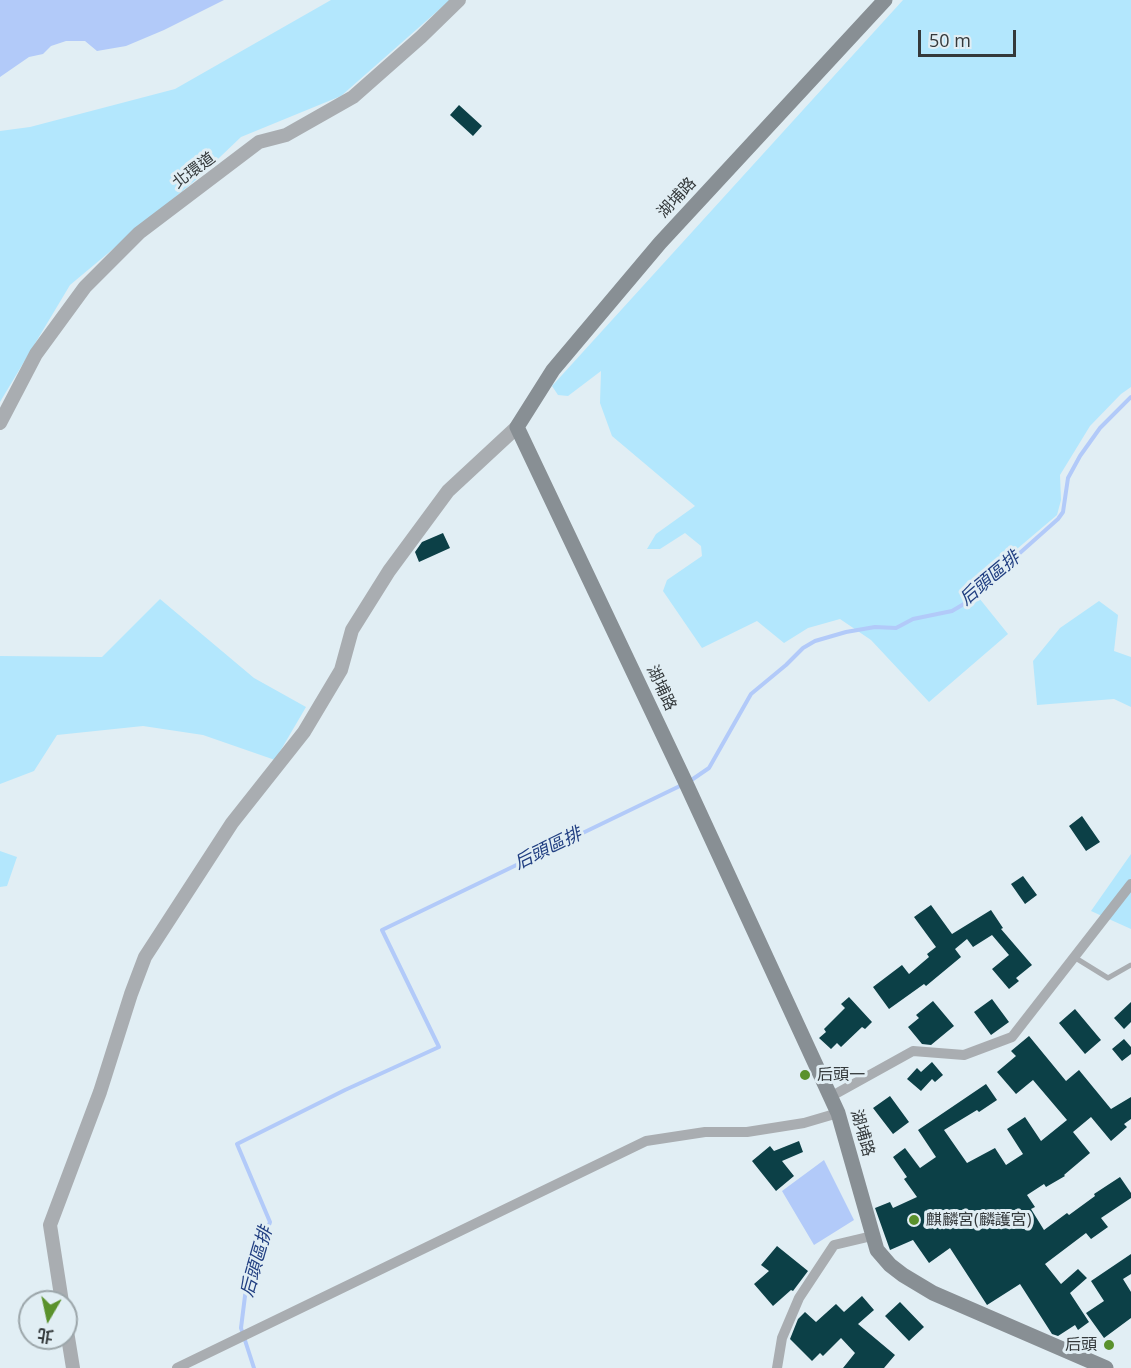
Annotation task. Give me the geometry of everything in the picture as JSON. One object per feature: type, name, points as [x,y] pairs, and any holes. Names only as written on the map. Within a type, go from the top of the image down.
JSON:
[{"type":"main road","name":"湖埔路","points":[[885,0],[660,243],[553,370],[517,427],[687,786],[838,1113],[877,1250],[890,1265],[903,1275],[933,1293],[1106,1368]]},
{"type":"street","name":"北環道","points":[[0,423],[36,354],[85,286],[139,234],[259,142],[286,135],[353,97],[459,0]]},
{"type":"street","points":[[60,1290],[50,1225],[100,1092],[131,994],[146,957],[232,823],[304,732],[341,670],[352,630],[389,571],[448,491],[517,427]]},
{"type":"street","points":[[830,1097],[913,1051],[964,1055],[1012,1037],[1131,884]]},
{"type":"street","points":[[177,1368],[646,1141],[705,1132],[747,1132],[804,1123],[838,1113]]},
{"type":"street","points":[[777,1368],[782,1338],[799,1298],[834,1245],[872,1236]]},
{"type":"street","points":[[70,1350],[73,1368]]},
{"type":"lane","points":[[1074,957],[1108,978],[1131,965]]},
{"type":"shaded area","points":[[0,0],[224,0],[126,46],[97,51],[85,41],[66,41],[51,46],[43,54],[29,57],[0,77]]},
{"type":"shaded area","points":[[331,0],[450,0],[341,96],[241,137],[198,178],[70,285],[0,402],[0,131],[30,127],[175,89]]},
{"type":"shaded area","points":[[903,0],[1131,0],[1131,387],[1121,394],[1090,426],[1060,475],[1061,500],[1057,515],[971,588],[1008,634],[929,702],[871,640],[840,619],[808,628],[784,643],[757,621],[702,648],[663,591],[667,580],[702,556],[701,546],[685,533],[660,549],[647,549],[656,534],[695,506],[612,436],[600,403],[601,371],[568,396],[558,395],[552,386]]},
{"type":"shaded area","points":[[160,599],[254,678],[306,707],[275,760],[203,735],[143,726],[57,735],[34,771],[0,784],[0,656],[102,657]]},
{"type":"shaded area","points":[[1099,601],[1118,615],[1114,651],[1131,657],[1131,707],[1114,699],[1037,705],[1033,661],[1060,628]]},
{"type":"shaded area","points":[[0,851],[17,857],[7,886],[0,887]]},
{"type":"shaded area","points":[[1131,854],[1131,929],[1091,911]]},
{"type":"shaded area","points":[[824,1160],[854,1220],[814,1245],[782,1191]]},
{"type":"building","points":[[459,105],[482,126],[473,136],[450,115]]},
{"type":"building","points":[[443,533],[450,548],[419,562],[415,552],[422,542]]},
{"type":"building","points":[[1082,816],[1100,842],[1086,851],[1069,826]]},
{"type":"building","points":[[1023,876],[1037,895],[1025,904],[1011,884]]},
{"type":"building","points":[[931,905],[952,934],[991,910],[1003,928],[1001,929],[1032,965],[1016,978],[1019,981],[1009,989],[992,969],[1009,955],[992,935],[973,947],[967,939],[955,949],[961,957],[926,986],[924,984],[889,1009],[873,987],[902,965],[909,974],[929,957],[927,954],[936,947],[914,917]]},
{"type":"building","points":[[849,997],[872,1022],[865,1029],[862,1027],[841,1047],[837,1043],[831,1049],[819,1038],[826,1032],[824,1029],[845,1008],[841,1004]]},
{"type":"building","points":[[992,999],[1009,1022],[991,1035],[974,1012]]},
{"type":"building","points":[[933,1001],[954,1026],[931,1045],[922,1044],[908,1027],[919,1018],[916,1015]]},
{"type":"building","points":[[1131,1002],[1131,1022],[1124,1029],[1114,1018]]},
{"type":"building","points":[[1075,1009],[1101,1040],[1085,1054],[1059,1023]]},
{"type":"building","points":[[1029,1036],[1066,1081],[1079,1070],[1111,1109],[1131,1097],[1131,1119],[1124,1124],[1127,1127],[1111,1141],[1091,1117],[1073,1132],[1090,1153],[1065,1176],[1046,1187],[1044,1184],[1027,1195],[1035,1207],[1031,1209],[1044,1230],[1067,1213],[1069,1215],[1095,1196],[1094,1194],[1120,1177],[1131,1193],[1131,1198],[1101,1218],[1108,1227],[1091,1239],[1086,1233],[1045,1264],[1061,1284],[1078,1269],[1087,1278],[1070,1293],[1089,1322],[1078,1330],[1075,1325],[1058,1336],[1052,1334],[1020,1284],[987,1305],[950,1248],[929,1263],[913,1240],[890,1250],[875,1208],[890,1202],[893,1208],[917,1197],[904,1179],[907,1177],[893,1157],[905,1148],[920,1168],[936,1157],[918,1130],[986,1084],[997,1100],[944,1130],[967,1163],[995,1148],[1006,1165],[1023,1154],[1007,1129],[1025,1117],[1041,1141],[1067,1120],[1033,1080],[1016,1094],[997,1072],[1016,1056],[1011,1051]]},
{"type":"building","points":[[1124,1039],[1131,1047],[1131,1054],[1122,1061],[1112,1049]]},
{"type":"building","points":[[932,1062],[943,1075],[935,1082],[932,1079],[921,1091],[907,1079],[917,1068],[921,1072]]},
{"type":"building","points":[[890,1096],[909,1122],[893,1134],[873,1108]]},
{"type":"building","points":[[799,1141],[803,1152],[782,1161],[794,1176],[776,1191],[752,1161],[770,1146],[774,1151]]},
{"type":"building","points":[[777,1246],[808,1271],[793,1291],[791,1290],[773,1306],[754,1284],[769,1271],[761,1265]]},
{"type":"building","points":[[1131,1254],[1131,1274],[1123,1279],[1131,1292],[1131,1318],[1104,1338],[1086,1313],[1104,1301],[1091,1281]]},
{"type":"building","points":[[862,1296],[874,1310],[858,1324],[895,1355],[884,1368],[843,1368],[855,1353],[841,1338],[823,1356],[820,1353],[812,1361],[790,1339],[798,1319],[805,1312],[816,1322],[836,1304],[844,1312]]},
{"type":"building","points":[[900,1302],[924,1327],[909,1341],[885,1316]]},
{"type":"waterway","name":"后頭區排","points":[[690,781],[709,768],[751,694],[803,648],[815,641],[846,632],[875,627],[896,628],[913,619],[952,611],[969,601],[1058,519],[1063,512],[1068,478],[1080,456],[1100,428],[1131,397]]},
{"type":"waterway","name":"后頭區排","points":[[254,1368],[241,1328],[246,1288],[270,1222],[237,1144],[345,1090],[439,1047],[382,930],[684,784]]},
{"type":"place","name":"后頭一","points":[[805,1075]]},
{"type":"place","name":"麒麟宮(麟護宮)","points":[[914,1220]]},
{"type":"place","name":"后頭","points":[[1109,1345]]}]
